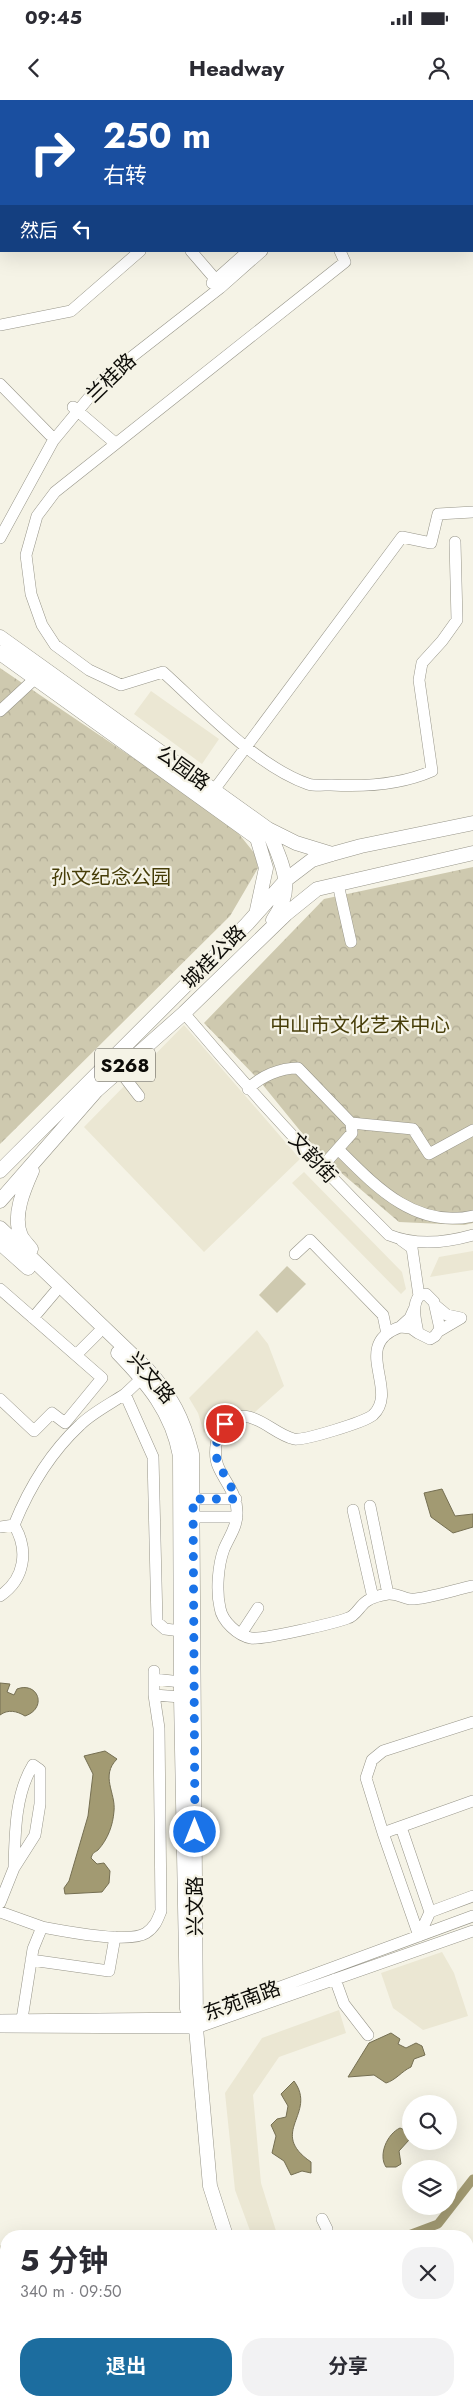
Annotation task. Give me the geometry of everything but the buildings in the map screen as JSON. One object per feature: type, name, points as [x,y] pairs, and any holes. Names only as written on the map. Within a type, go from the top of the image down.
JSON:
[{"type":"main road","name":"公园路","points":[[0,637],[40,674],[257,838],[266,868],[256,913]]},
{"type":"main road","name":"公园路","points":[[0,653],[40,674],[214,790],[268,829],[296,844],[332,854]]},
{"type":"main road","name":"城桂公路","points":[[0,1171],[256,913],[287,879],[312,860],[361,846],[473,823]]},
{"type":"main road","points":[[260,938],[282,907],[286,894],[287,879],[268,829]]},
{"type":"main road","name":"城桂公路","points":[[0,1201],[96,1091],[184,1013],[286,914],[317,890],[473,853]]},
{"type":"main road","points":[[0,1160],[26,1145]]},
{"type":"main road","points":[[37,1158],[22,1193],[19,1214],[21,1235],[60,1292]]},
{"type":"main road","name":"兴文路","points":[[0,1228],[142,1378],[156,1395],[176,1434],[180,1456],[181,1697],[192,2023],[200,2184],[215,2230]]},
{"type":"main road","name":"兴文路","points":[[0,1242],[22,1263],[60,1292],[147,1369],[164,1388],[178,1410],[192,1454],[194,1517],[192,2023],[210,2186],[224,2230]]},
{"type":"main road","points":[[0,1256],[22,1263]]},
{"type":"street","points":[[0,325],[71,311],[139,252]]},
{"type":"street","points":[[192,252],[216,280]]},
{"type":"street","name":"兰桂路","points":[[0,538],[53,441],[103,370],[216,280],[258,252]]},
{"type":"street","name":"兰桂路","points":[[0,521],[50,435],[75,408],[106,377],[220,288],[258,252]]},
{"type":"street","points":[[341,252],[346,262],[55,492],[37,516],[26,554],[31,594],[42,625],[55,645],[89,670],[121,685],[163,672],[246,746],[272,765],[309,784],[364,787],[416,778],[432,771],[419,680],[422,663],[442,641],[457,620],[455,542]]},
{"type":"street","points":[[0,384],[50,435]]},
{"type":"street","points":[[75,408],[116,443]]},
{"type":"street","points":[[214,790],[402,537],[432,543],[438,514],[473,512]]},
{"type":"street","points":[[0,711],[40,674]]},
{"type":"street","points":[[338,884],[351,942]]},
{"type":"street","name":"文韵街","points":[[184,1013],[248,1089],[321,1168],[389,1235],[402,1240],[425,1242],[453,1241],[473,1235]]},
{"type":"street","points":[[248,1089],[258,1079],[288,1068],[298,1068],[351,1123],[352,1133],[321,1168]]},
{"type":"street","points":[[119,1070],[139,1096]]},
{"type":"street","points":[[351,1123],[413,1129],[429,1154],[473,1130]]},
{"type":"street","points":[[338,1149],[379,1190],[397,1201],[433,1217],[473,1216]]},
{"type":"street","points":[[295,1254],[310,1240],[315,1244],[383,1315],[387,1334]]},
{"type":"street","points":[[402,1240],[412,1248],[423,1295],[447,1315],[467,1317]]},
{"type":"street","points":[[423,1295],[418,1248],[425,1242]]},
{"type":"street","points":[[0,1289],[102,1378],[65,1423],[52,1413],[34,1431],[0,1400]]},
{"type":"street","points":[[33,1318],[60,1292]]},
{"type":"street","points":[[423,1295],[415,1301],[410,1318],[400,1327],[387,1334],[377,1345],[376,1356],[380,1384],[380,1405],[373,1415],[361,1422],[296,1440],[282,1435],[258,1419],[238,1416],[225,1424],[217,1436],[217,1463],[236,1499],[237,1517],[220,1561],[218,1598],[220,1611],[241,1634],[251,1638],[266,1637],[350,1618],[368,1600],[388,1594],[411,1600],[473,1586]]},
{"type":"street","points":[[435,1305],[439,1331]]},
{"type":"street","points":[[414,1308],[418,1333]]},
{"type":"street","points":[[400,1327],[411,1328],[430,1339],[439,1331],[467,1317]]},
{"type":"street","points":[[76,1355],[98,1333]]},
{"type":"street","points":[[14,1525],[26,1496],[51,1457],[80,1424],[125,1394],[142,1378]]},
{"type":"street","points":[[125,1394],[153,1457],[157,1622],[165,1629],[181,1631]]},
{"type":"street","points":[[193,1499],[236,1499]]},
{"type":"street","points":[[370,1506],[388,1594]]},
{"type":"street","points":[[353,1510],[373,1598]]},
{"type":"street","points":[[194,1517],[237,1517]]},
{"type":"street","points":[[0,1527],[14,1525]]},
{"type":"street","points":[[0,1596],[17,1578],[23,1559],[22,1539],[14,1525]]},
{"type":"street","points":[[241,1634],[258,1608]]},
{"type":"street","points":[[0,1912],[42,1927],[115,1937],[144,1934],[156,1925],[160,1911],[159,1728],[154,1695],[154,1675],[181,1682]]},
{"type":"street","points":[[154,1695],[181,1697]]},
{"type":"street","points":[[420,1936],[383,1833],[366,1778],[372,1760],[383,1750],[473,1722]]},
{"type":"street","points":[[0,1902],[14,1868],[35,1835],[40,1804],[40,1770],[33,1765],[25,1778],[20,1805],[14,1868]]},
{"type":"street","points":[[383,1833],[473,1801]]},
{"type":"street","points":[[401,1827],[430,1912],[420,1936]]},
{"type":"street","points":[[430,1912],[473,1896]]},
{"type":"street","name":"东苑南路","points":[[0,2020],[192,2023],[473,1916]]},
{"type":"street","points":[[22,2019],[31,1960],[42,1927]]},
{"type":"street","name":"东苑南路","points":[[0,2027],[192,2023],[335,1979],[473,1931]]},
{"type":"street","points":[[31,1960],[109,1971],[115,1937]]},
{"type":"street","points":[[335,1979],[344,2004],[368,2035]]},
{"type":"street","points":[[322,2219],[327,2230]]},
{"type":"shaded area","points":[[151,691],[219,739],[202,764],[134,714]]},
{"type":"shaded area","points":[[184,1025],[300,1159],[204,1252],[84,1127]]},
{"type":"shaded area","points":[[304,1172],[402,1272],[406,1289],[401,1294],[292,1183]]},
{"type":"shaded area","points":[[473,1251],[473,1270],[430,1277],[439,1257]]},
{"type":"shaded area","points":[[257,1330],[268,1344],[284,1386],[255,1412],[237,1411],[204,1433],[198,1413],[189,1398]]},
{"type":"shaded area","points":[[442,1489],[455,1516],[473,1514],[473,1527],[453,1533],[431,1517],[424,1493]]},
{"type":"shaded area","points":[[0,1683],[10,1684],[7,1692],[14,1695],[17,1689],[24,1688],[35,1692],[38,1702],[36,1707],[25,1716],[12,1711],[0,1715]]},
{"type":"shaded area","points":[[105,1751],[117,1759],[112,1765],[109,1778],[114,1804],[113,1816],[107,1837],[91,1858],[97,1864],[104,1863],[110,1871],[109,1883],[102,1892],[65,1894],[64,1888],[69,1881],[88,1816],[93,1774],[84,1756]]},
{"type":"shaded area","points":[[442,1952],[454,1973],[468,2016],[423,2030],[393,2008],[381,1973]]},
{"type":"shaded area","points":[[339,2010],[346,2033],[279,2057],[253,2095],[261,2183],[276,2230],[250,2230],[235,2190],[225,2093],[262,2038]]},
{"type":"shaded area","points":[[391,2033],[400,2039],[398,2044],[406,2048],[416,2043],[422,2046],[425,2055],[414,2059],[411,2067],[386,2083],[374,2075],[348,2077],[369,2043]]},
{"type":"shaded area","points":[[294,2081],[300,2093],[301,2103],[293,2132],[293,2141],[299,2151],[311,2162],[311,2173],[302,2171],[291,2175],[284,2161],[272,2153],[276,2136],[271,2125],[277,2119],[286,2117],[288,2106],[281,2094]]},
{"type":"shaded area","points":[[402,2129],[402,2148],[399,2151],[401,2164],[396,2167],[386,2167],[383,2151],[395,2131]]},
{"type":"green space","name":"孙文纪念公园","points":[[0,668],[231,824],[255,854],[258,868],[230,916],[0,1144]]},
{"type":"green space","name":"中山市文化艺术中心","points":[[473,867],[473,1223],[464,1225],[399,1222],[319,1154],[258,1079],[204,1023],[324,899]]},
{"type":"green space","points":[[287,1266],[306,1284],[277,1313],[259,1295]]},
{"type":"waterway","points":[[422,2230],[438,2224],[473,2179]]},
{"type":"route","points":[[195,1832],[193,1499],[236,1499],[217,1463],[217,1436],[225,1424]]}]
